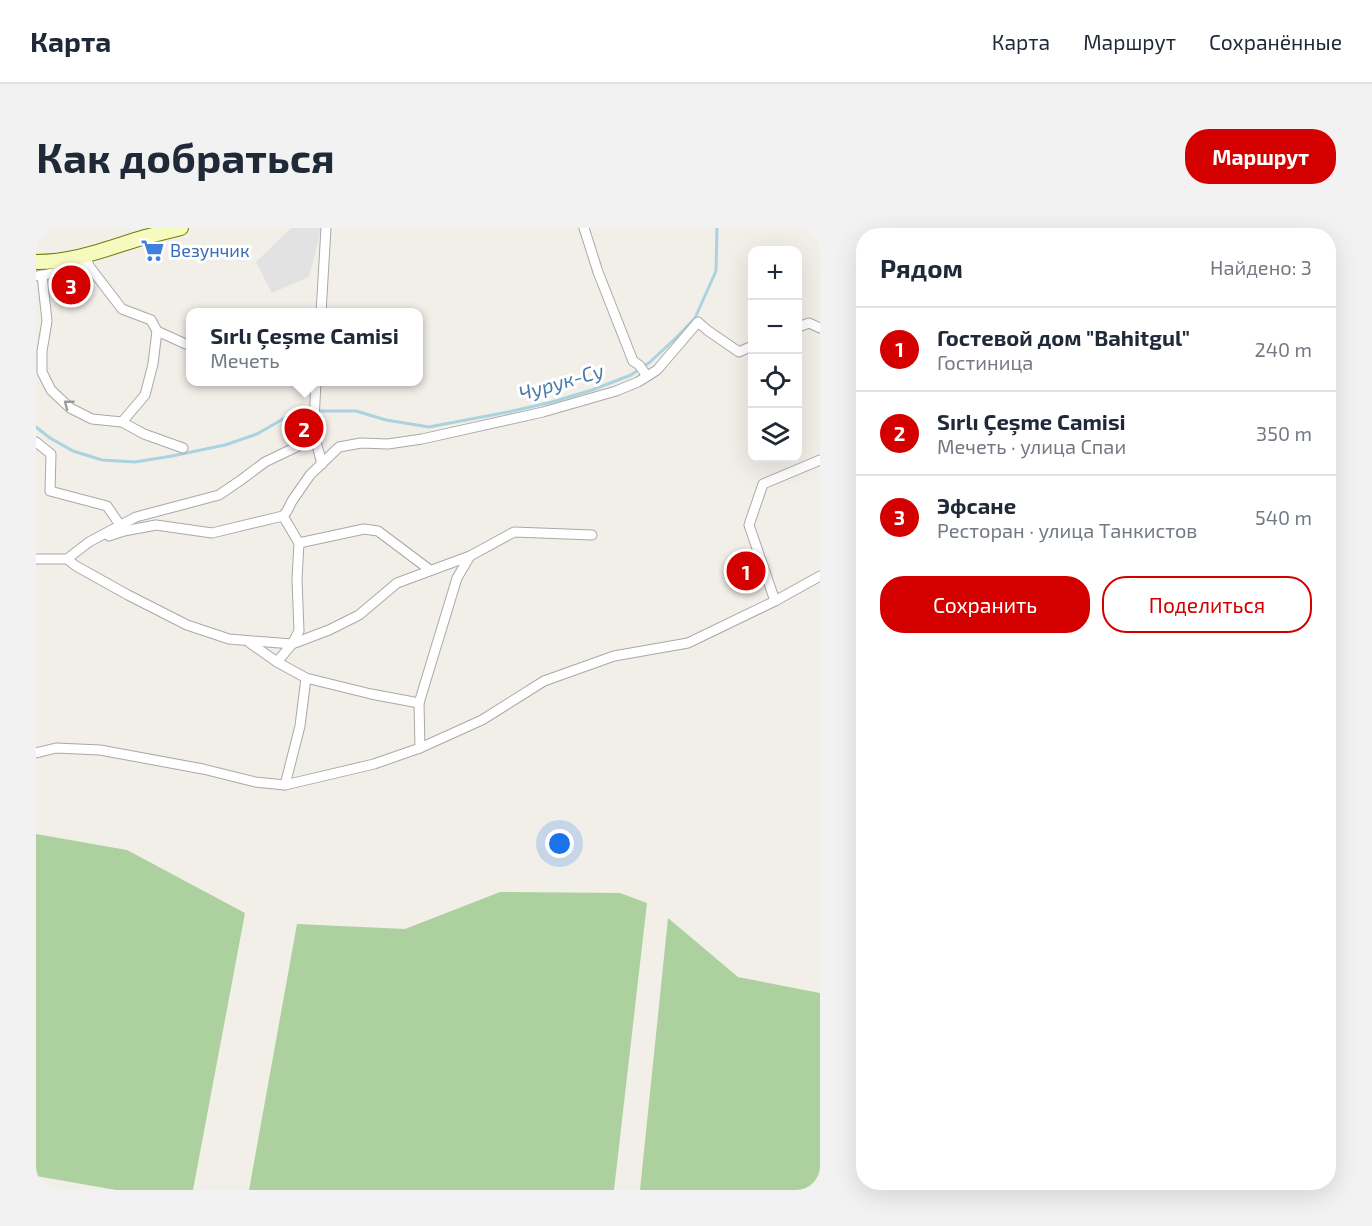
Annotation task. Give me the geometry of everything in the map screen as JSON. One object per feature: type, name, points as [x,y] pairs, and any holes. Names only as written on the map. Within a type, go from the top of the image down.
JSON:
[{"type":"main road","points":[[36,262],[88,261],[145,237],[181,228]]},
{"type":"street","points":[[321,308],[326,228]]},
{"type":"street","points":[[584,228],[598,273],[633,361],[644,371],[657,370],[698,322],[739,352],[748,348]]},
{"type":"street","points":[[122,422],[145,395],[153,364],[156,331],[151,320],[122,309],[88,261],[39,275],[47,321],[42,351],[42,372],[51,390],[70,408],[92,419],[122,422],[144,434],[183,448]]},
{"type":"street","points":[[802,325],[809,322],[820,328]]},
{"type":"street","points":[[156,331],[186,344]]},
{"type":"street","points":[[89,542],[124,531],[156,525],[212,533],[283,516],[310,475],[339,447],[361,443],[388,444],[543,412],[616,391],[638,382],[644,371]]},
{"type":"street","points":[[316,386],[315,438],[322,464]]},
{"type":"street","points":[[36,559],[67,559],[89,542],[136,517],[219,495],[265,462],[315,438]]},
{"type":"street","points":[[36,442],[51,454],[50,491],[107,506],[120,525]]},
{"type":"street","points":[[775,601],[749,525],[756,500],[763,484],[820,460]]},
{"type":"street","points":[[277,662],[292,644],[299,631],[297,579],[299,543],[283,516]]},
{"type":"street","points":[[299,543],[364,529],[378,531],[430,570]]},
{"type":"street","points":[[67,559],[128,595],[187,625],[229,639],[292,644],[329,630],[359,615],[397,583],[470,556],[514,532],[592,535]]},
{"type":"street","points":[[420,748],[419,703],[457,579],[470,556]]},
{"type":"street","points":[[36,753],[56,748],[100,750],[203,769],[255,782],[285,784],[374,764],[420,748],[482,720],[544,681],[614,656],[688,643],[775,601],[820,576]]},
{"type":"street","points":[[248,642],[306,678],[419,703]]},
{"type":"street","points":[[285,784],[300,726],[306,678]]},
{"type":"green space","points":[[36,834],[127,850],[245,913],[193,1190],[116,1190],[36,1176]]},
{"type":"green space","points":[[500,892],[620,893],[647,903],[614,1190],[249,1190],[297,924],[405,929]]},
{"type":"green space","points":[[668,918],[738,977],[820,993],[820,1190],[640,1190]]},
{"type":"shaded area","points":[[291,228],[320,228],[321,230],[309,277],[272,293],[256,262]]},
{"type":"waterway","name":"Чурук-Су","points":[[320,411],[356,411],[386,420],[429,427],[552,402],[631,375],[650,362],[695,318],[716,271],[717,228]]},
{"type":"waterway","name":"Чурук-Су","points":[[36,427],[73,451],[102,460],[135,462],[225,445],[257,434],[290,415],[308,412]]},
{"type":"place","name":"Везунчик","points":[[152,250]]},
{"type":"place","name":"Эфсане","points":[[71,285]]},
{"type":"place","name":"Sırlı Çeşme Camisi","points":[[304,428]]},
{"type":"place","name":"Гостевой дом \"Bahitgul\"","points":[[746,571]]}]
